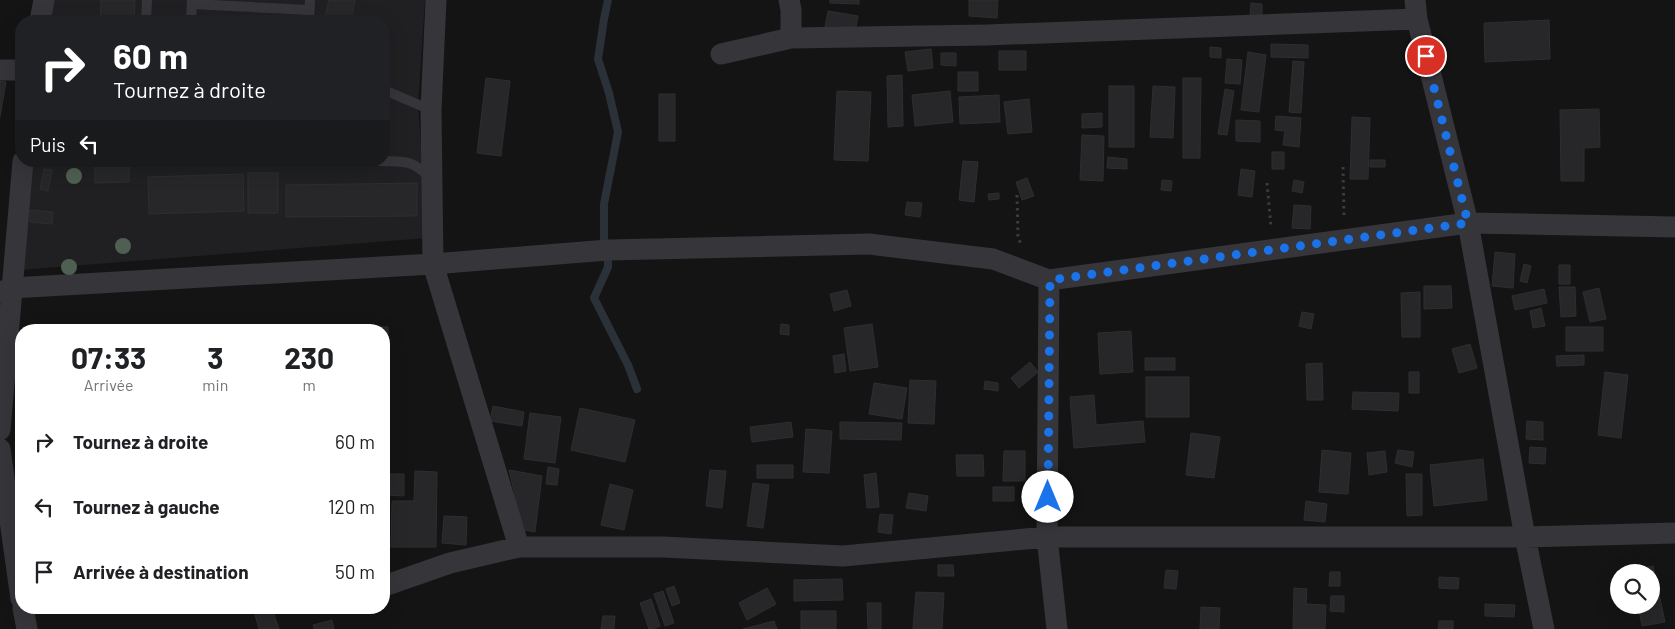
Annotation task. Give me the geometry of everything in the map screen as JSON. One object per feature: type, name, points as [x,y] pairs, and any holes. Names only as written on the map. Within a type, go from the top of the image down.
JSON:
[{"type":"street","points":[[41,15],[44,0]]},
{"type":"street","points":[[436,0],[431,110],[433,264],[519,547]]},
{"type":"street","points":[[789,0],[791,38]]},
{"type":"street","points":[[721,54],[791,38],[986,35],[1416,9],[1468,223],[1525,538],[1544,629]]},
{"type":"street","points":[[0,70],[15,70]]},
{"type":"street","points":[[0,430],[6,290],[22,167]]},
{"type":"street","points":[[6,290],[433,264],[626,249],[868,244],[993,259],[1041,277],[1274,250],[1468,223],[1675,227]]},
{"type":"street","points":[[1041,277],[1047,537],[1056,629]]},
{"type":"street","points":[[0,449],[15,584]]},
{"type":"street","points":[[390,584],[450,563],[519,547],[663,547],[844,556],[1047,537],[1525,538],[1675,533]]},
{"type":"street","points":[[24,614],[27,629]]},
{"type":"lane","points":[[146,15],[147,0]]},
{"type":"lane","points":[[191,15],[192,2],[310,5]]},
{"type":"lane","points":[[390,93],[431,110]]},
{"type":"lane","points":[[390,161],[410,162],[432,179]]},
{"type":"path","points":[[1343,167],[1344,240]]},
{"type":"path","points":[[1267,183],[1274,250]]},
{"type":"path","points":[[1017,195],[1018,236],[1041,277]]},
{"type":"shaded area","points":[[52,0],[425,0],[418,106],[428,238],[19,270],[28,167],[390,167],[390,15],[49,15]]},
{"type":"building","points":[[101,0],[135,0],[134,15],[100,15]]},
{"type":"building","points":[[329,0],[355,0],[352,15],[325,15]]},
{"type":"building","points":[[830,0],[859,0],[859,4],[830,3]]},
{"type":"building","points":[[969,0],[998,0],[997,18],[969,16]]},
{"type":"building","points":[[1251,3],[1262,4],[1262,16],[1250,15]]},
{"type":"building","points":[[828,11],[858,16],[855,32],[825,27]]},
{"type":"building","points":[[1549,20],[1550,59],[1485,62],[1484,23]]},
{"type":"building","points":[[1271,44],[1308,45],[1308,58],[1271,57]]},
{"type":"building","points":[[1210,47],[1221,48],[1221,58],[1210,57]]},
{"type":"building","points":[[931,49],[933,68],[908,71],[905,52]]},
{"type":"building","points":[[999,51],[1026,51],[1026,70],[999,70]]},
{"type":"building","points":[[1248,52],[1266,55],[1259,112],[1241,110]]},
{"type":"building","points":[[941,53],[956,53],[956,66],[941,65]]},
{"type":"building","points":[[1227,59],[1242,60],[1240,84],[1225,83]]},
{"type":"building","points":[[1293,61],[1304,62],[1301,113],[1289,112]]},
{"type":"building","points":[[958,72],[978,72],[978,91],[958,91]]},
{"type":"building","points":[[902,75],[903,126],[888,127],[887,76]]},
{"type":"building","points":[[486,78],[510,81],[501,156],[477,153]]},
{"type":"building","points":[[1183,78],[1201,78],[1200,158],[1183,158]]},
{"type":"building","points":[[0,81],[6,82],[0,117]]},
{"type":"building","points":[[1109,86],[1134,86],[1134,147],[1109,147]]},
{"type":"building","points":[[1153,86],[1175,87],[1173,138],[1150,137]]},
{"type":"building","points":[[1225,89],[1234,91],[1227,135],[1218,134]]},
{"type":"building","points":[[837,91],[871,92],[868,161],[834,160]]},
{"type":"building","points":[[950,91],[953,122],[915,126],[912,95]]},
{"type":"building","points":[[659,94],[675,94],[675,141],[659,141]]},
{"type":"building","points":[[999,95],[1000,122],[960,124],[959,97]]},
{"type":"building","points":[[1029,99],[1032,132],[1008,134],[1004,102]]},
{"type":"building","points":[[1599,109],[1600,147],[1584,148],[1584,181],[1561,181],[1560,110]]},
{"type":"building","points":[[1102,113],[1102,127],[1082,128],[1082,114]]},
{"type":"building","points":[[1276,116],[1301,118],[1299,147],[1283,145],[1285,131],[1275,130]]},
{"type":"building","points":[[1352,117],[1370,118],[1368,179],[1350,179]]},
{"type":"building","points":[[1236,120],[1260,121],[1260,142],[1236,141]]},
{"type":"building","points":[[1082,135],[1104,136],[1103,181],[1080,180]]},
{"type":"building","points":[[1272,152],[1284,152],[1284,169],[1272,169]]},
{"type":"building","points":[[1108,157],[1127,159],[1127,169],[1107,168]]},
{"type":"building","points":[[1370,160],[1385,160],[1385,167],[1370,167]]},
{"type":"building","points":[[963,161],[978,162],[974,202],[959,200]]},
{"type":"building","points":[[95,167],[129,167],[129,182],[95,183]]},
{"type":"building","points":[[44,169],[52,170],[48,191],[40,189]]},
{"type":"building","points":[[1241,169],[1255,171],[1252,197],[1238,195]]},
{"type":"building","points":[[248,173],[278,173],[278,213],[248,213]]},
{"type":"building","points":[[243,174],[244,211],[149,214],[148,177]]},
{"type":"building","points":[[1027,178],[1034,196],[1022,200],[1016,182]]},
{"type":"building","points":[[1162,180],[1172,181],[1171,191],[1161,190]]},
{"type":"building","points":[[1294,180],[1304,182],[1302,193],[1292,191]]},
{"type":"building","points":[[417,183],[417,216],[286,217],[286,185]]},
{"type":"building","points":[[999,193],[999,199],[989,200],[988,194]]},
{"type":"building","points":[[907,202],[922,203],[920,217],[905,215]]},
{"type":"building","points":[[1294,205],[1311,206],[1310,229],[1292,228]]},
{"type":"building","points":[[30,210],[53,212],[52,224],[30,222]]},
{"type":"building","points":[[1495,252],[1515,254],[1513,288],[1492,286]]},
{"type":"building","points":[[1524,264],[1531,266],[1527,283],[1520,281]]},
{"type":"building","points":[[1559,265],[1570,265],[1570,284],[1559,284]]},
{"type":"building","points":[[1424,286],[1451,286],[1452,308],[1424,309]]},
{"type":"building","points":[[1559,287],[1575,287],[1576,316],[1561,317]]},
{"type":"building","points":[[1599,288],[1606,319],[1590,322],[1583,292]]},
{"type":"building","points":[[1544,289],[1547,303],[1515,310],[1512,296]]},
{"type":"building","points":[[847,290],[851,306],[834,311],[830,294]]},
{"type":"building","points":[[1420,292],[1420,337],[1402,337],[1401,293]]},
{"type":"building","points":[[1541,308],[1545,326],[1533,328],[1530,311]]},
{"type":"building","points":[[1302,312],[1314,314],[1311,329],[1299,326]]},
{"type":"building","points":[[781,324],[789,325],[789,335],[780,334]]},
{"type":"building","points":[[872,324],[878,367],[850,371],[844,328]]},
{"type":"building","points":[[1566,327],[1603,327],[1603,351],[1566,351]]},
{"type":"building","points":[[1131,331],[1133,372],[1100,374],[1098,333]]},
{"type":"building","points":[[1470,344],[1477,368],[1459,373],[1452,349]]},
{"type":"building","points":[[844,354],[846,371],[835,373],[833,356]]},
{"type":"building","points":[[1584,355],[1584,365],[1557,366],[1556,356]]},
{"type":"building","points":[[1145,358],[1175,358],[1175,370],[1145,370]]},
{"type":"building","points":[[1030,362],[1038,372],[1019,388],[1011,378]]},
{"type":"building","points":[[1322,363],[1323,400],[1307,400],[1306,364]]},
{"type":"building","points":[[1409,372],[1419,372],[1419,393],[1409,393]]},
{"type":"building","points":[[1605,372],[1628,375],[1621,438],[1598,435]]},
{"type":"building","points":[[1146,377],[1189,377],[1189,417],[1146,417]]},
{"type":"building","points":[[910,380],[936,381],[934,424],[908,423]]},
{"type":"building","points":[[985,381],[998,383],[998,391],[984,389]]},
{"type":"building","points":[[874,383],[907,388],[902,419],[869,414]]},
{"type":"building","points":[[1353,392],[1399,393],[1398,411],[1352,409]]},
{"type":"building","points":[[1094,395],[1096,425],[1143,421],[1145,442],[1074,448],[1070,397]]},
{"type":"building","points":[[493,406],[524,412],[522,426],[490,421]]},
{"type":"building","points":[[580,408],[635,420],[625,462],[571,450]]},
{"type":"building","points":[[530,413],[561,417],[555,463],[524,459]]},
{"type":"building","points":[[1527,421],[1543,422],[1543,440],[1526,439]]},
{"type":"building","points":[[791,422],[793,437],[752,442],[750,427]]},
{"type":"building","points":[[840,422],[902,423],[901,440],[840,439]]},
{"type":"building","points":[[806,429],[832,431],[829,473],[803,472]]},
{"type":"building","points":[[1191,433],[1220,437],[1214,478],[1186,475]]},
{"type":"building","points":[[1530,447],[1546,448],[1545,464],[1529,463]]},
{"type":"building","points":[[1322,450],[1351,453],[1348,494],[1319,492]]},
{"type":"building","points":[[1398,450],[1414,452],[1412,467],[1395,463]]},
{"type":"building","points":[[1004,451],[1025,451],[1025,481],[1003,481]]},
{"type":"building","points":[[1385,451],[1387,472],[1369,475],[1367,453]]},
{"type":"building","points":[[956,455],[983,455],[984,476],[957,476]]},
{"type":"building","points":[[1483,459],[1487,500],[1434,506],[1430,465]]},
{"type":"building","points":[[757,465],[793,465],[793,478],[757,478]]},
{"type":"building","points":[[548,467],[559,469],[557,485],[546,484]]},
{"type":"building","points":[[509,470],[542,476],[535,532],[523,530]]},
{"type":"building","points":[[710,470],[726,471],[722,508],[706,506]]},
{"type":"building","points":[[415,471],[437,472],[436,547],[391,547],[392,501],[414,501]]},
{"type":"building","points":[[876,473],[879,507],[867,508],[864,475]]},
{"type":"building","points":[[390,474],[404,474],[404,496],[390,495]]},
{"type":"building","points":[[1406,474],[1422,474],[1422,515],[1407,516]]},
{"type":"building","points":[[753,483],[769,485],[763,528],[747,526]]},
{"type":"building","points":[[610,484],[633,490],[624,530],[601,525]]},
{"type":"building","points":[[993,487],[1014,487],[1014,501],[993,501]]},
{"type":"building","points":[[909,493],[928,496],[926,511],[906,508]]},
{"type":"building","points":[[1306,501],[1327,504],[1325,522],[1304,520]]},
{"type":"building","points":[[880,514],[893,515],[891,534],[878,532]]},
{"type":"building","points":[[444,516],[467,517],[466,545],[442,543]]},
{"type":"building","points":[[938,565],[953,565],[954,576],[938,576]]},
{"type":"building","points":[[1166,570],[1178,571],[1176,589],[1164,588]]},
{"type":"building","points":[[1330,572],[1340,572],[1340,586],[1329,586]]},
{"type":"building","points":[[1439,577],[1459,578],[1458,589],[1439,588]]},
{"type":"building","points":[[842,579],[843,600],[794,601],[794,580]]},
{"type":"building","points":[[674,586],[680,603],[672,606],[666,589]]},
{"type":"building","points":[[767,588],[776,604],[747,620],[739,603]]},
{"type":"building","points":[[1294,588],[1307,589],[1306,604],[1326,605],[1325,629],[1293,629]]},
{"type":"building","points":[[663,591],[674,623],[665,626],[654,594]]},
{"type":"building","points":[[916,592],[944,593],[942,629],[913,629]]},
{"type":"building","points":[[1331,596],[1344,596],[1344,612],[1330,611]]},
{"type":"building","points":[[651,599],[660,626],[649,629],[640,603]]},
{"type":"building","points":[[1660,599],[1665,622],[1642,626],[1640,614],[1660,614]]},
{"type":"building","points":[[867,603],[881,603],[881,629],[868,629]]},
{"type":"building","points":[[1485,604],[1515,605],[1514,617],[1485,616]]},
{"type":"building","points":[[1201,607],[1220,608],[1219,629],[1200,629]]},
{"type":"building","points":[[801,611],[836,611],[836,629],[801,629]]},
{"type":"building","points":[[255,614],[274,614],[279,629],[259,629]]},
{"type":"building","points":[[603,616],[615,616],[614,629],[601,629]]},
{"type":"building","points":[[332,620],[334,629],[314,629],[313,625]]},
{"type":"building","points":[[774,621],[777,629],[743,629]]},
{"type":"building","points":[[1439,621],[1453,621],[1453,629],[1438,629]]},
{"type":"waterway","points":[[608,0],[598,59],[609,93],[618,132],[604,204],[604,239],[608,250],[608,267],[594,298],[628,365],[637,389]]},
{"type":"route","points":[[1048,497],[1050,280],[1468,223],[1426,56]]}]
